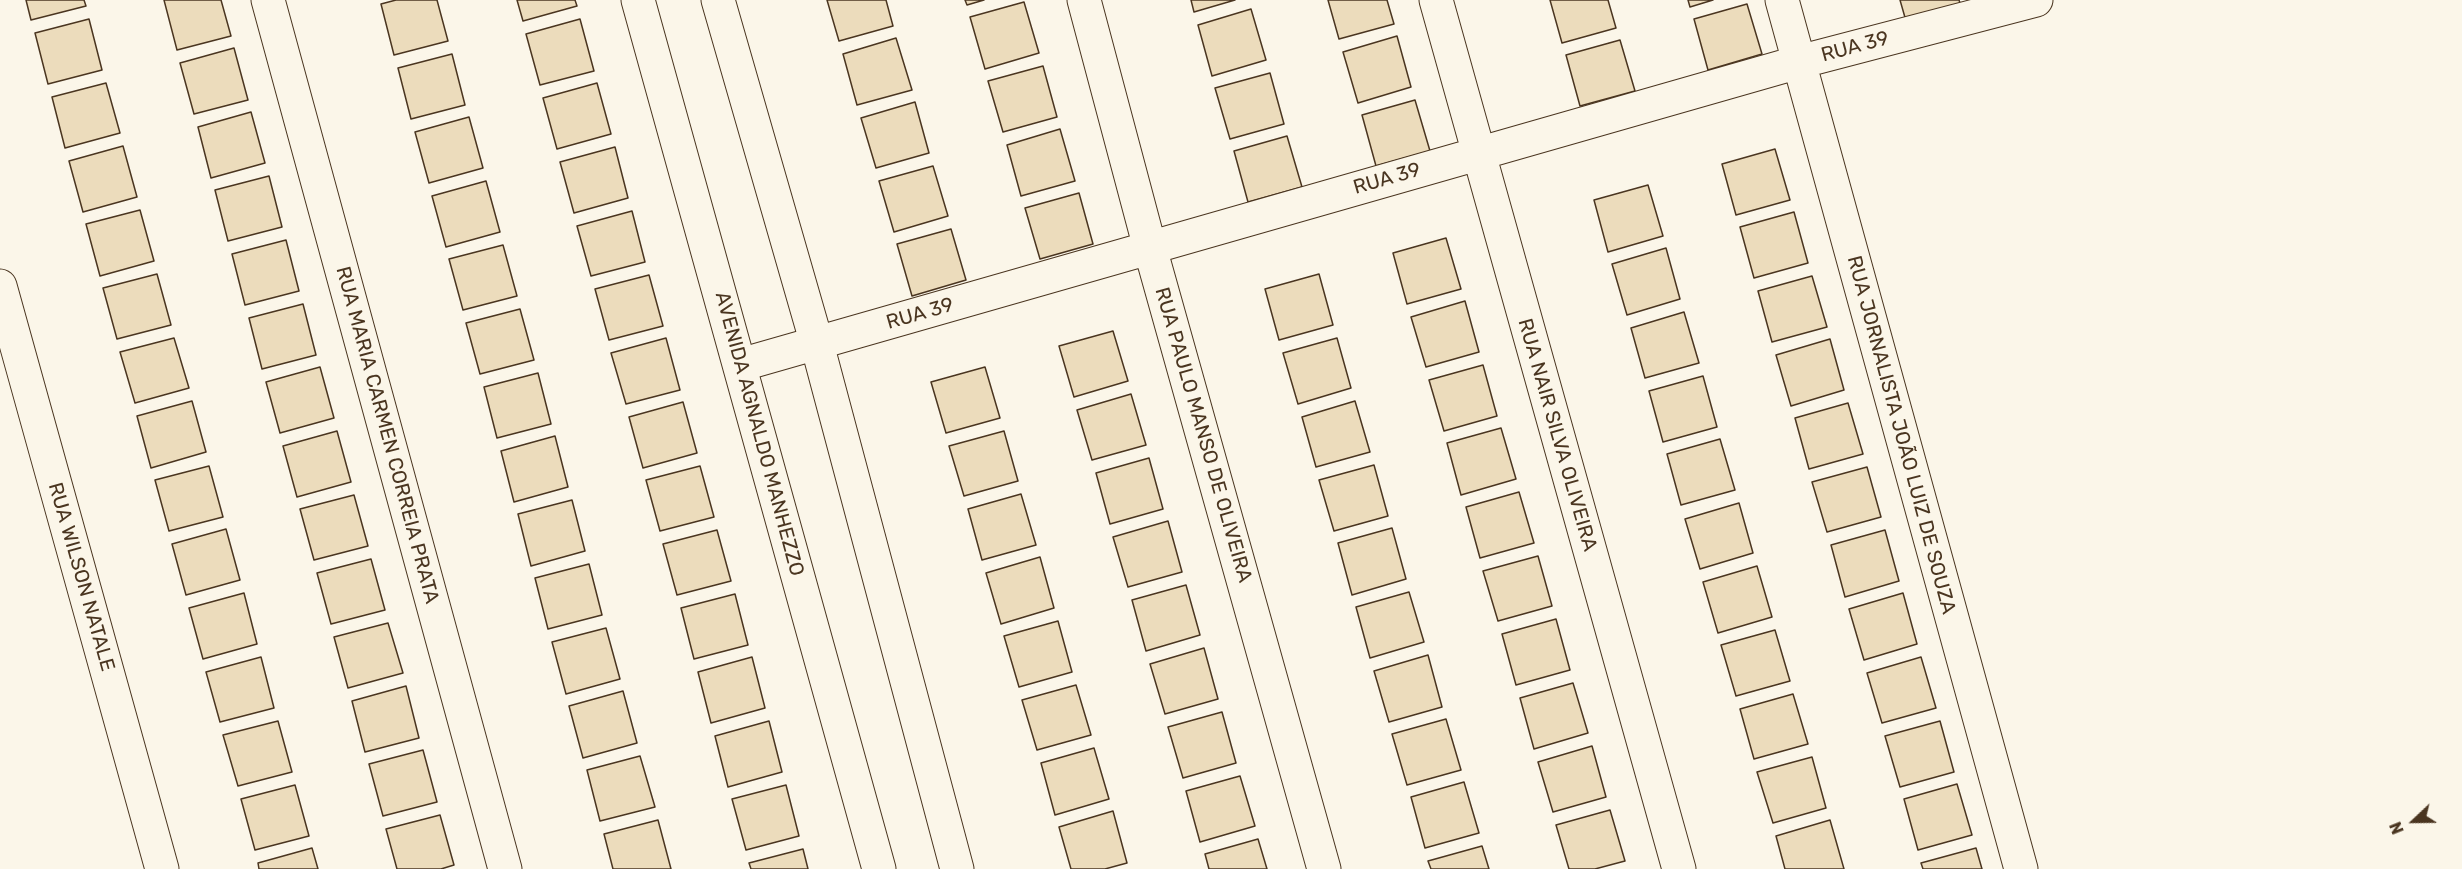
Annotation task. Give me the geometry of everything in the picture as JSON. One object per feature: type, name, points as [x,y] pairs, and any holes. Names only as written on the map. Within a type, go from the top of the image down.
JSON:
[{"type":"street","name":"RUA MARIA CARMEN CORREIA PRATA","points":[[268,0],[505,869]]},
{"type":"street","name":"AVENIDA AGNALDO MANHEZZO","points":[[638,0],[879,869]]},
{"type":"street","points":[[718,0],[817,344],[957,869]]},
{"type":"street","name":"RUA PAULO MANSO DE OLIVEIRA","points":[[1084,0],[1150,248],[1324,869]]},
{"type":"street","name":"RUA NAIR SILVA OLIVEIRA","points":[[1436,0],[1679,869]]},
{"type":"street","name":"RUA JORNALISTA JOÃO LUIZ DE SOUZA","points":[[1782,0],[2021,869]]},
{"type":"street","name":"RUA 39","points":[[740,365],[1799,62],[2036,0]]},
{"type":"street","name":"RUA WILSON NATALE","points":[[0,286],[162,869]]},
{"type":"building","points":[[26,0],[84,0],[86,6],[31,20]]},
{"type":"building","points":[[164,0],[221,0],[231,36],[177,50]]},
{"type":"building","points":[[396,0],[437,0],[448,41],[394,55],[381,4]]},
{"type":"building","points":[[517,0],[575,0],[577,6],[523,21]]},
{"type":"building","points":[[827,0],[886,0],[893,26],[839,41]]},
{"type":"building","points":[[965,0],[984,0],[967,5]]},
{"type":"building","points":[[1191,0],[1235,0],[1194,12]]},
{"type":"building","points":[[1328,0],[1387,0],[1394,24],[1339,39]]},
{"type":"building","points":[[1550,0],[1608,0],[1616,28],[1562,43]]},
{"type":"building","points":[[1688,0],[1713,0],[1690,7]]},
{"type":"building","points":[[1900,0],[1959,0],[1961,6],[1906,21]]},
{"type":"building","points":[[1024,2],[1039,53],[985,69],[970,17]]},
{"type":"building","points":[[1747,4],[1762,54],[1708,70],[1694,19]]},
{"type":"building","points":[[1251,9],[1266,60],[1212,76],[1198,25]]},
{"type":"building","points":[[89,19],[102,70],[48,84],[35,33]]},
{"type":"building","points":[[580,19],[594,71],[540,85],[526,34]]},
{"type":"building","points":[[1397,36],[1411,87],[1358,103],[1343,52]]},
{"type":"building","points":[[896,38],[912,90],[857,105],[843,54]]},
{"type":"building","points":[[1620,40],[1635,91],[1580,106],[1566,55]]},
{"type":"building","points":[[234,48],[248,100],[194,114],[180,63]]},
{"type":"building","points":[[452,54],[465,105],[411,119],[398,68]]},
{"type":"building","points":[[1043,66],[1057,117],[1003,132],[988,81]]},
{"type":"building","points":[[1270,73],[1284,124],[1230,139],[1215,88]]},
{"type":"building","points":[[106,83],[120,133],[65,148],[52,97]]},
{"type":"building","points":[[597,83],[611,134],[557,149],[543,98]]},
{"type":"building","points":[[1415,100],[1430,151],[1376,166],[1362,115]]},
{"type":"building","points":[[915,102],[929,153],[876,168],[861,118]]},
{"type":"building","points":[[251,112],[265,163],[211,178],[198,127]]},
{"type":"building","points":[[469,117],[483,168],[429,183],[415,132]]},
{"type":"building","points":[[1060,129],[1075,181],[1021,196],[1007,145]]},
{"type":"building","points":[[1287,136],[1302,187],[1248,202],[1234,151]]},
{"type":"building","points":[[123,146],[137,197],[83,212],[69,161]]},
{"type":"building","points":[[615,147],[628,198],[574,213],[560,162]]},
{"type":"building","points":[[1775,149],[1790,200],[1736,215],[1722,164]]},
{"type":"building","points":[[933,166],[948,216],[894,232],[879,181]]},
{"type":"building","points":[[269,176],[282,227],[228,241],[215,190]]},
{"type":"building","points":[[486,181],[500,232],[446,247],[432,196]]},
{"type":"building","points":[[1648,185],[1663,236],[1608,252],[1594,200]]},
{"type":"building","points":[[1079,193],[1093,244],[1040,259],[1025,208]]},
{"type":"building","points":[[140,210],[154,261],[100,276],[86,224]]},
{"type":"building","points":[[632,211],[645,262],[591,276],[577,226]]},
{"type":"building","points":[[1794,212],[1808,263],[1754,278],[1740,227]]},
{"type":"building","points":[[951,229],[966,280],[912,296],[897,244]]},
{"type":"building","points":[[1446,238],[1461,289],[1407,304],[1393,253]]},
{"type":"building","points":[[286,240],[299,291],[245,305],[232,254]]},
{"type":"building","points":[[503,245],[517,296],[463,310],[449,259]]},
{"type":"building","points":[[1666,248],[1680,299],[1627,315],[1612,264]]},
{"type":"building","points":[[157,274],[171,325],[117,339],[103,288]]},
{"type":"building","points":[[1319,274],[1333,325],[1279,340],[1265,289]]},
{"type":"building","points":[[649,275],[663,326],[609,340],[595,289]]},
{"type":"building","points":[[1812,276],[1827,327],[1772,342],[1758,291]]},
{"type":"building","points":[[1465,301],[1479,352],[1426,367],[1411,317]]},
{"type":"building","points":[[303,304],[316,355],[262,369],[249,318]]},
{"type":"building","points":[[520,309],[534,360],[480,374],[466,323]]},
{"type":"building","points":[[1684,312],[1699,363],[1645,378],[1631,328]]},
{"type":"building","points":[[1113,331],[1128,381],[1074,397],[1059,346]]},
{"type":"building","points":[[174,338],[189,388],[135,403],[120,352]]},
{"type":"building","points":[[666,338],[680,390],[626,404],[611,353]]},
{"type":"building","points":[[1337,338],[1351,388],[1298,404],[1283,353]]},
{"type":"building","points":[[1830,339],[1844,390],[1791,406],[1776,355]]},
{"type":"building","points":[[1483,365],[1497,416],[1444,431],[1429,380]]},
{"type":"building","points":[[320,367],[334,418],[280,433],[266,382]]},
{"type":"building","points":[[985,367],[1000,418],[946,433],[931,382]]},
{"type":"building","points":[[538,373],[551,424],[497,438],[484,387]]},
{"type":"building","points":[[1703,376],[1717,427],[1663,442],[1649,391]]},
{"type":"building","points":[[1131,394],[1146,445],[1092,460],[1077,410]]},
{"type":"building","points":[[192,401],[206,452],[151,468],[137,416]]},
{"type":"building","points":[[1355,401],[1370,452],[1316,467],[1302,417]]},
{"type":"building","points":[[683,402],[697,453],[643,468],[629,417]]},
{"type":"building","points":[[1848,403],[1863,454],[1809,469],[1795,418]]},
{"type":"building","points":[[1501,428],[1516,479],[1461,495],[1447,443]]},
{"type":"building","points":[[337,431],[351,482],[297,497],[283,446]]},
{"type":"building","points":[[1004,431],[1018,481],[964,496],[949,446]]},
{"type":"building","points":[[555,436],[568,487],[514,502],[501,451]]},
{"type":"building","points":[[1720,439],[1735,490],[1681,505],[1667,454]]},
{"type":"building","points":[[1149,458],[1163,509],[1110,524],[1096,473]]},
{"type":"building","points":[[1374,465],[1388,516],[1334,531],[1319,480]]},
{"type":"building","points":[[209,466],[223,517],[169,531],[155,480]]},
{"type":"building","points":[[700,466],[714,517],[660,531],[646,480]]},
{"type":"building","points":[[1867,467],[1881,517],[1827,532],[1812,482]]},
{"type":"building","points":[[1519,492],[1534,543],[1480,558],[1466,507]]},
{"type":"building","points":[[1021,494],[1036,545],[982,560],[968,509]]},
{"type":"building","points":[[354,495],[368,546],[314,560],[300,509]]},
{"type":"building","points":[[572,500],[585,551],[531,566],[518,514]]},
{"type":"building","points":[[1739,503],[1753,553],[1700,569],[1685,519]]},
{"type":"building","points":[[1168,521],[1182,572],[1128,587],[1113,537]]},
{"type":"building","points":[[1392,528],[1406,579],[1352,595],[1338,543]]},
{"type":"building","points":[[226,529],[240,580],[186,595],[172,544]]},
{"type":"building","points":[[717,530],[731,581],[677,595],[663,544]]},
{"type":"building","points":[[1885,530],[1899,581],[1845,597],[1831,545]]},
{"type":"building","points":[[1538,556],[1552,606],[1498,621],[1483,571]]},
{"type":"building","points":[[1040,557],[1054,608],[1001,624],[986,573]]},
{"type":"building","points":[[371,559],[385,610],[331,624],[317,573]]},
{"type":"building","points":[[589,564],[602,615],[548,629],[535,578]]},
{"type":"building","points":[[1757,566],[1772,617],[1718,633],[1703,582]]},
{"type":"building","points":[[1186,585],[1200,635],[1146,651],[1132,600]]},
{"type":"building","points":[[1409,592],[1424,642],[1370,658],[1356,607]]},
{"type":"building","points":[[244,593],[257,644],[203,659],[189,608]]},
{"type":"building","points":[[1903,593],[1917,644],[1864,660],[1849,609]]},
{"type":"building","points":[[735,594],[748,645],[694,659],[681,608]]},
{"type":"building","points":[[1556,619],[1570,670],[1516,685],[1502,634]]},
{"type":"building","points":[[1058,621],[1072,672],[1019,687],[1004,636]]},
{"type":"building","points":[[388,623],[403,673],[348,688],[334,637]]},
{"type":"building","points":[[606,628],[620,679],[566,694],[552,642]]},
{"type":"building","points":[[1775,630],[1790,681],[1736,696],[1721,645]]},
{"type":"building","points":[[1204,648],[1218,699],[1165,714],[1150,664]]},
{"type":"building","points":[[1428,655],[1442,707],[1389,722],[1374,671]]},
{"type":"building","points":[[261,657],[274,708],[220,722],[206,672]]},
{"type":"building","points":[[752,657],[765,708],[711,723],[698,672]]},
{"type":"building","points":[[1921,657],[1936,708],[1882,723],[1867,673]]},
{"type":"building","points":[[1573,683],[1588,733],[1534,749],[1520,698]]},
{"type":"building","points":[[1076,685],[1091,735],[1037,750],[1022,700]]},
{"type":"building","points":[[406,686],[419,738],[365,752],[352,701]]},
{"type":"building","points":[[623,691],[637,743],[583,758],[569,706]]},
{"type":"building","points":[[1793,694],[1808,744],[1754,759],[1740,709]]},
{"type":"building","points":[[1222,712],[1236,763],[1183,778],[1168,727]]},
{"type":"building","points":[[1446,719],[1461,770],[1407,785],[1392,734]]},
{"type":"building","points":[[278,721],[292,772],[238,786],[223,735]]},
{"type":"building","points":[[769,721],[782,772],[728,787],[715,736]]},
{"type":"building","points":[[1940,721],[1954,772],[1900,787],[1885,736]]},
{"type":"building","points":[[1592,746],[1606,797],[1553,812],[1538,762]]},
{"type":"building","points":[[1094,748],[1109,799],[1055,815],[1041,763]]},
{"type":"building","points":[[423,750],[437,802],[383,816],[369,764]]},
{"type":"building","points":[[640,756],[655,807],[600,821],[587,770]]},
{"type":"building","points":[[1812,757],[1826,808],[1773,823],[1757,772]]},
{"type":"building","points":[[1240,776],[1255,826],[1200,842],[1186,791]]},
{"type":"building","points":[[1464,782],[1479,833],[1425,848],[1411,797]]},
{"type":"building","points":[[1957,784],[1972,835],[1918,850],[1904,799]]},
{"type":"building","points":[[295,785],[309,836],[255,850],[241,799]]},
{"type":"building","points":[[786,785],[799,836],[746,850],[732,799]]},
{"type":"building","points":[[1610,810],[1625,861],[1595,869],[1569,869],[1556,825]]},
{"type":"building","points":[[1113,811],[1127,863],[1105,869],[1071,869],[1059,827]]},
{"type":"building","points":[[440,815],[454,865],[441,869],[397,869],[386,829]]},
{"type":"building","points":[[658,820],[671,869],[613,869],[604,834]]},
{"type":"building","points":[[1830,820],[1844,869],[1785,869],[1776,836]]},
{"type":"building","points":[[1258,839],[1267,869],[1209,869],[1205,854]]},
{"type":"building","points":[[1482,846],[1489,869],[1431,869],[1428,861]]},
{"type":"building","points":[[312,848],[318,869],[259,869],[258,863]]},
{"type":"building","points":[[1976,848],[1982,869],[1923,869],[1921,863]]},
{"type":"building","points":[[803,849],[808,869],[751,869],[749,863]]}]
